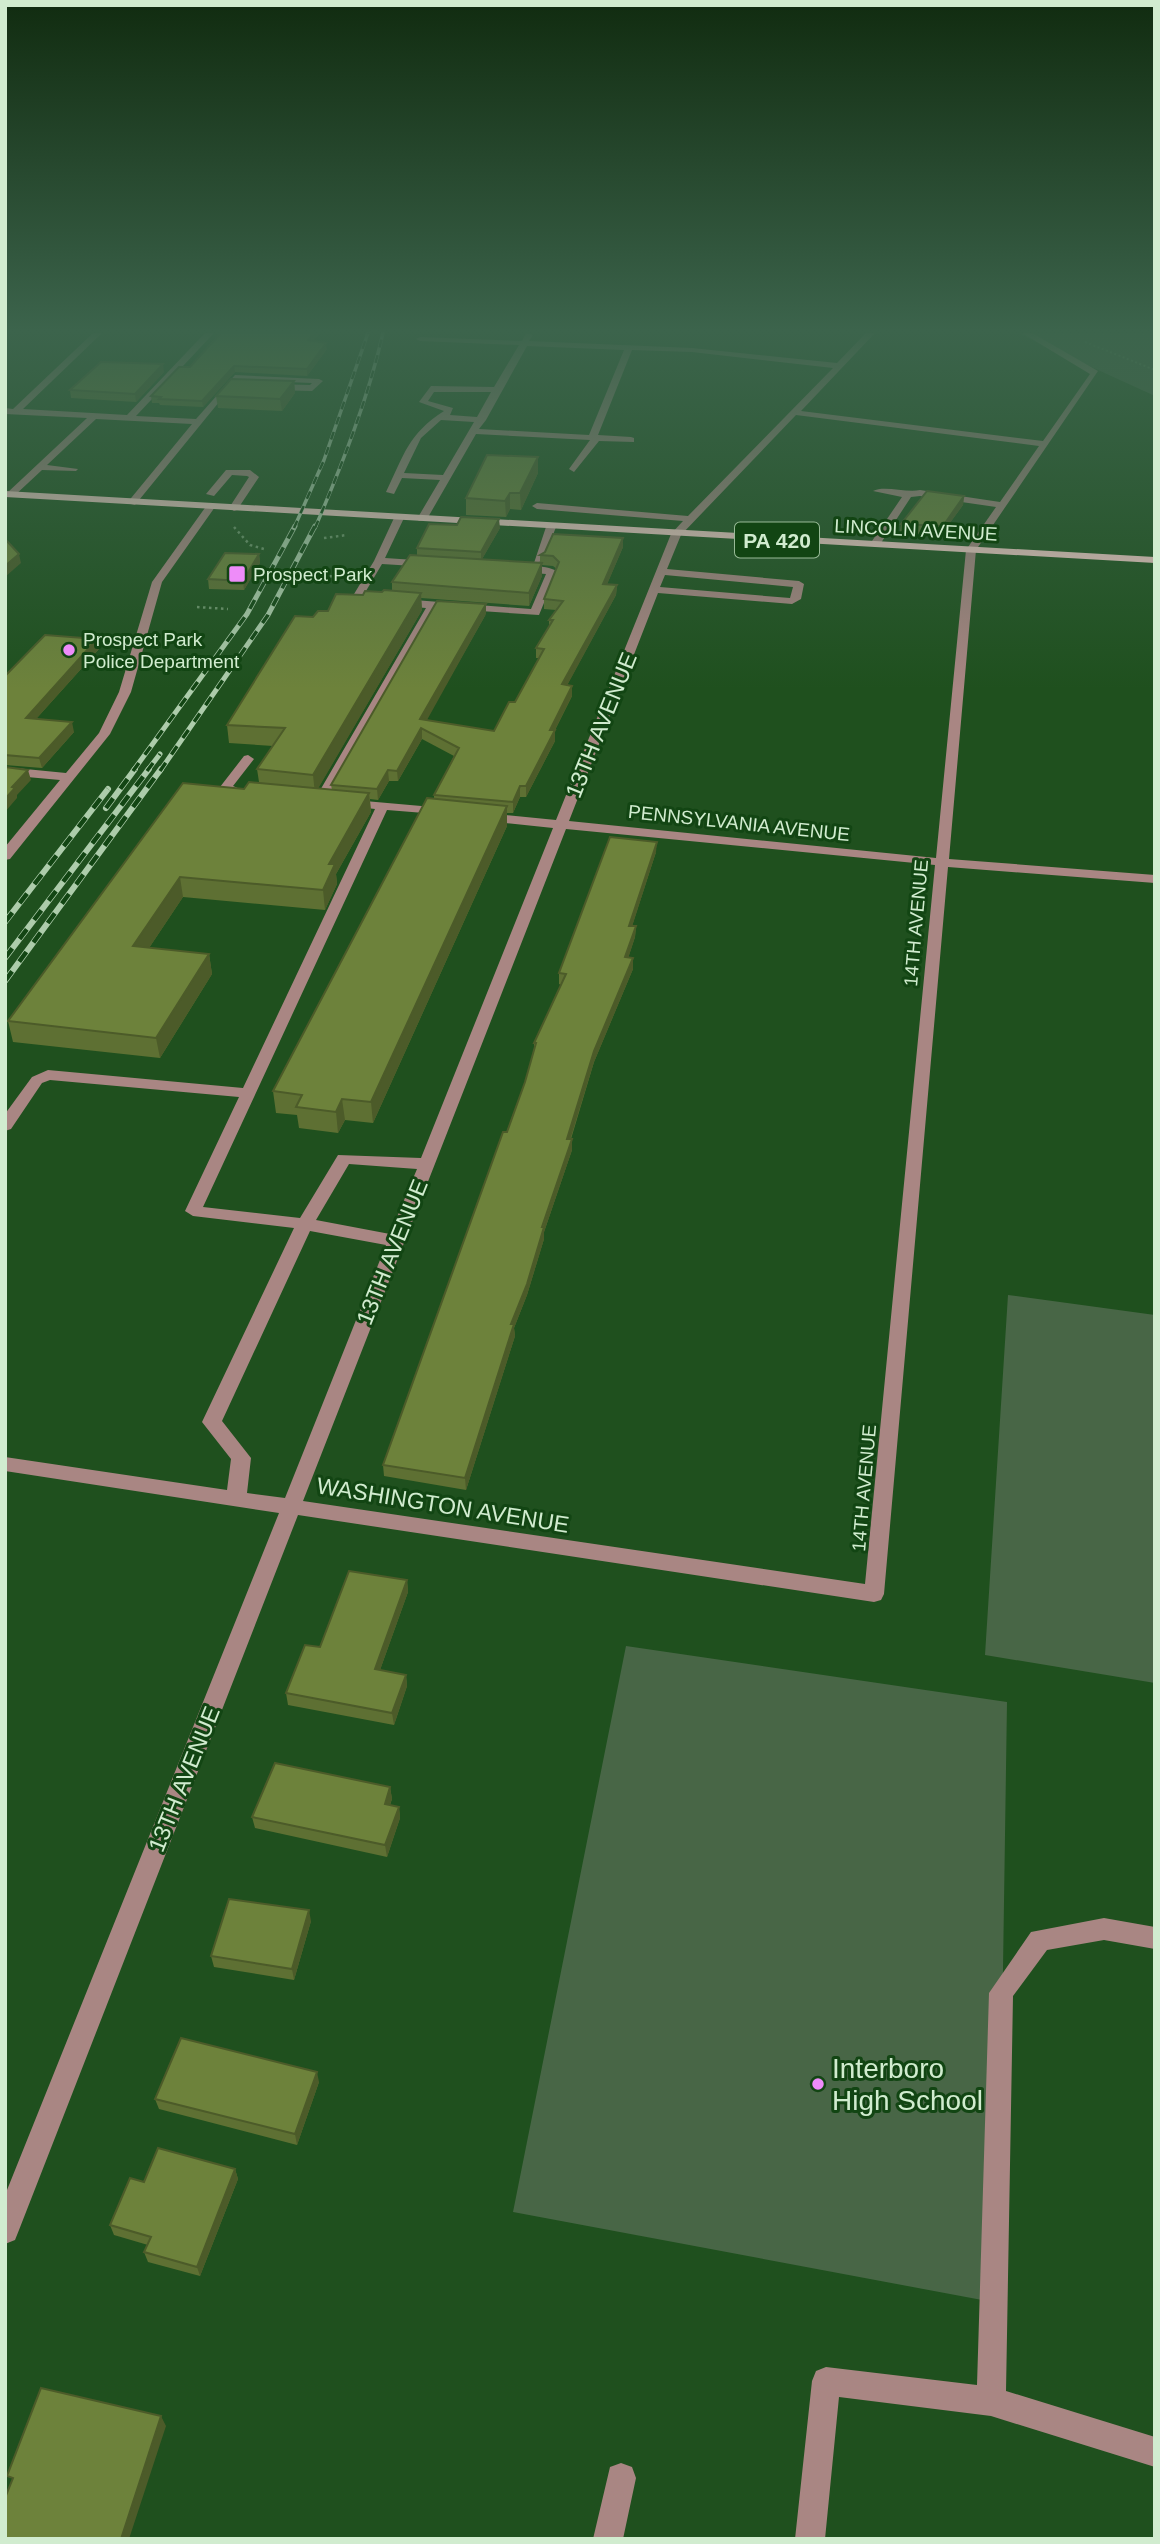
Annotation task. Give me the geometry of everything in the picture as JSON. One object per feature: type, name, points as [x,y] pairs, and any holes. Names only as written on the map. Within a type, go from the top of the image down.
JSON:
[{"type":"main road","name":"LINCOLN AVENUE","points":[[12,495],[132,503],[220,500],[234,508],[1155,560]]},
{"type":"street","points":[[5,508],[12,495],[55,452]]},
{"type":"street","points":[[132,503],[173,452]]},
{"type":"street","points":[[391,492],[399,475],[402,459],[407,452]]},
{"type":"street","points":[[422,519],[463,452]]},
{"type":"street","points":[[574,469],[585,452]]},
{"type":"street","name":"13TH AVENUE","points":[[5,2230],[676,534],[755,452]]},
{"type":"street","name":"14TH AVENUE","points":[[874,1594],[971,550],[1039,452]]},
{"type":"street","points":[[38,467],[74,469]]},
{"type":"street","points":[[5,856],[104,734],[125,692],[158,582],[220,500],[254,477],[250,473],[229,472],[220,500]]},
{"type":"street","points":[[399,475],[447,478]]},
{"type":"street","points":[[878,491],[908,495],[920,493],[1003,505]]},
{"type":"street","points":[[875,544],[908,495]]},
{"type":"street","points":[[220,500],[234,508]]},
{"type":"street","points":[[537,506],[691,519]]},
{"type":"street","points":[[399,518],[379,561],[356,599],[535,613],[552,571],[512,569]]},
{"type":"street","points":[[538,561],[551,527]]},
{"type":"street","points":[[379,561],[446,565]]},
{"type":"street","points":[[654,590],[792,601],[796,599],[800,584],[661,572]]},
{"type":"street","name":"PENNSYLVANIA AVENUE","points":[[433,605],[315,799],[941,862],[1155,879]]},
{"type":"street","points":[[248,759],[226,788],[232,792],[262,795]]},
{"type":"street","points":[[5,771],[70,777]]},
{"type":"street","points":[[383,806],[193,1212],[304,1224],[396,1241]]},
{"type":"street","points":[[5,1126],[37,1080],[48,1075],[249,1093]]},
{"type":"street","points":[[236,1498],[241,1458],[212,1422],[304,1224],[344,1159],[427,1164]]},
{"type":"street","name":"WASHINGTON AVENUE","points":[[5,1464],[874,1594]]},
{"type":"street","points":[[991,2400],[1001,1993],[1040,1940],[1104,1929],[1155,1938]]},
{"type":"street","points":[[810,2539],[826,2381],[991,2400],[1155,2452]]},
{"type":"street","points":[[608,2539],[621,2478]]},
{"type":"path","points":[[220,500],[225,518],[250,545],[264,549]]},
{"type":"path","points":[[306,575],[369,577]]},
{"type":"path","points":[[197,607],[228,609]]},
{"type":"green space","points":[[1008,1295],[1155,1315],[1155,1683],[985,1655]]},
{"type":"green space","points":[[626,1646],[1007,1702],[998,2303],[513,2212]]},
{"type":"building","points":[[487,455],[538,457],[520,493],[510,493],[505,501],[466,498]]},
{"type":"building","points":[[927,491],[964,496],[943,526],[901,524]]},
{"type":"building","points":[[461,517],[499,519],[481,552],[417,548],[429,524],[457,525]]},
{"type":"building","points":[[553,534],[623,538],[603,584],[617,585],[562,684],[572,686],[550,730],[555,730],[526,786],[520,786],[513,802],[434,795],[459,748],[421,728],[397,771],[388,770],[377,789],[331,785],[437,601],[486,604],[420,719],[494,731],[509,702],[515,702],[544,649],[536,648],[553,620],[549,620],[563,601],[544,599],[559,562],[553,556],[540,555],[545,552]]},
{"type":"building","points":[[5,539],[19,554],[5,566]]},
{"type":"building","points":[[225,553],[259,554],[243,581],[208,579]]},
{"type":"building","points":[[410,555],[542,563],[529,593],[392,582]]},
{"type":"building","points":[[365,591],[421,593],[313,775],[257,769],[285,728],[227,725],[295,616],[313,617],[318,611],[328,611],[336,594],[363,595]]},
{"type":"building","points":[[45,635],[97,639],[26,718],[72,722],[39,758],[5,755],[5,676]]},
{"type":"building","points":[[5,767],[28,770],[5,799]]},
{"type":"building","points":[[249,782],[369,793],[329,864],[335,864],[323,890],[180,877],[133,946],[209,954],[156,1038],[8,1021],[183,783],[244,789]]},
{"type":"building","points":[[427,798],[507,806],[371,1102],[342,1099],[336,1112],[296,1107],[302,1095],[273,1091]]},
{"type":"building","points":[[610,837],[657,842],[629,926],[636,926],[625,957],[633,958],[594,1051],[567,1139],[572,1139],[542,1227],[527,1284],[511,1324],[514,1324],[465,1478],[383,1465],[503,1132],[507,1132],[525,1082],[534,1043],[566,974],[559,973]]},
{"type":"building","points":[[349,1571],[407,1580],[375,1669],[406,1675],[392,1713],[286,1693],[305,1645],[320,1647]]},
{"type":"building","points":[[275,1763],[390,1787],[385,1804],[399,1807],[385,1845],[252,1817]]},
{"type":"building","points":[[229,1899],[309,1910],[292,1969],[211,1956]]},
{"type":"building","points":[[181,2038],[317,2072],[295,2134],[155,2099]]},
{"type":"building","points":[[158,2148],[235,2169],[197,2267],[144,2252],[151,2237],[110,2225],[130,2178],[144,2182]]},
{"type":"building","points":[[41,2388],[161,2416],[121,2539],[5,2539],[5,2498],[13,2478],[7,2476]]},
{"type":"railway","points":[[294,527],[327,452]]},
{"type":"railway","points":[[315,528],[346,452]]},
{"type":"railway","points":[[160,771],[268,615],[315,526]]},
{"type":"railway","points":[[133,771],[247,614],[294,527]]},
{"type":"railway","points":[[147,771],[160,754]]},
{"type":"railway","points":[[106,808],[135,769]]},
{"type":"railway","points":[[5,958],[149,769]]},
{"type":"railway","points":[[5,981],[161,769]]},
{"type":"railway","points":[[5,922],[108,789]]},
{"type":"place","name":"Prospect Park","points":[[237,574]]},
{"type":"place","name":"Prospect Park Police Department","points":[[69,650]]},
{"type":"place","name":"Interboro High School","points":[[818,2084]]}]
